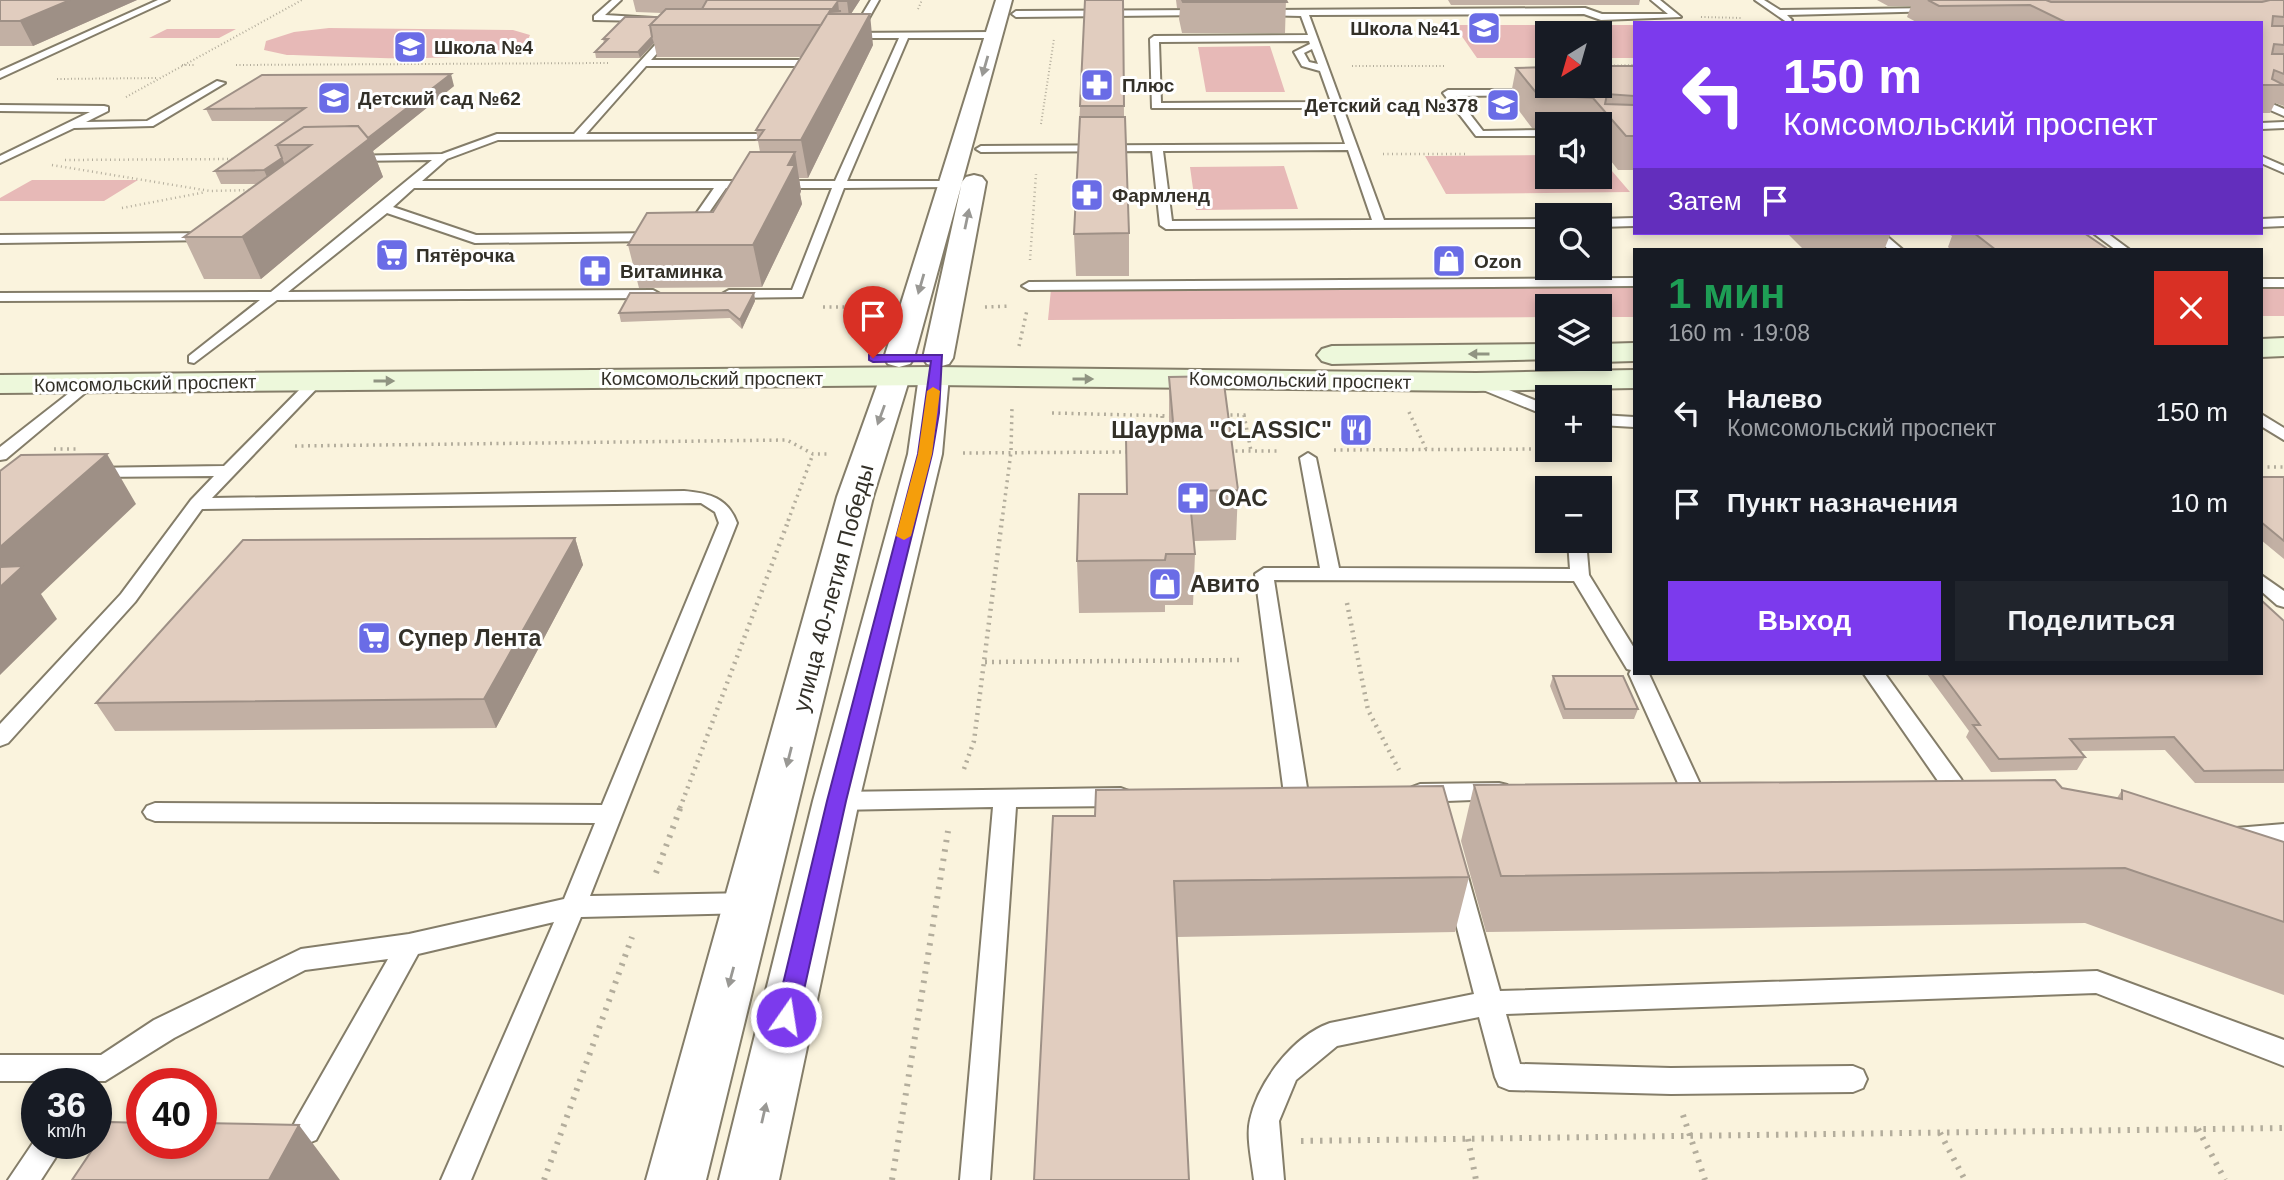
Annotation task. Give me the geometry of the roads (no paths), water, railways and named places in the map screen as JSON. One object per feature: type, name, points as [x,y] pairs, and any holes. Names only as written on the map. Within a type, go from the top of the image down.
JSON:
[{"type":"main road","points":[[1612,353],[1633,352]]},
{"type":"main road","name":"Комсомольский проспект","points":[[936,367],[1017,357],[1535,353]]},
{"type":"main road","name":"Комсомольский проспект","points":[[0,360],[194,359],[936,367],[1476,382],[1633,379]]},
{"type":"main road","name":"Комсомольский проспект","points":[[0,384],[316,381],[897,367]]},
{"type":"street","name":"улица 40-летия Победы","points":[[749,1180],[836,801],[925,454],[971,149],[1002,35],[1013,5]]},
{"type":"street","name":"улица 40-летия Победы","points":[[676,1180],[752,902],[867,454],[897,367],[950,184],[971,149]]},
{"type":"lane","points":[[0,75],[165,0]]},
{"type":"lane","points":[[617,0],[597,18],[666,18]]},
{"type":"lane","points":[[875,0],[862,23],[837,29],[905,35],[1002,35]]},
{"type":"lane","points":[[1071,14],[1073,0]]},
{"type":"lane","points":[[1344,0],[1352,13]]},
{"type":"lane","points":[[1249,13],[1585,11],[1601,17],[1677,17],[1655,0]]},
{"type":"lane","points":[[1759,0],[1785,18],[1940,11]]},
{"type":"lane","points":[[1376,1],[1384,12]]},
{"type":"lane","points":[[1013,5],[1058,14],[1222,13]]},
{"type":"lane","points":[[1304,13],[1379,223]]},
{"type":"lane","points":[[578,136],[669,35],[691,35]]},
{"type":"lane","points":[[714,294],[797,294],[839,185],[905,35]]},
{"type":"lane","points":[[1314,41],[1154,39],[1156,106],[1336,104]]},
{"type":"lane","points":[[1314,41],[1299,52],[1305,64],[1323,67]]},
{"type":"lane","points":[[643,63],[805,63],[786,95]]},
{"type":"lane","points":[[71,125],[149,124],[220,83]]},
{"type":"lane","points":[[1535,93],[1448,93],[1480,134],[1535,133]]},
{"type":"lane","points":[[2263,103],[2284,113]]},
{"type":"lane","points":[[194,359],[385,208],[407,185],[443,157],[497,137],[762,137],[780,105]]},
{"type":"lane","points":[[0,108],[104,109],[18,156],[0,157]]},
{"type":"lane","points":[[2263,126],[2284,125]]},
{"type":"lane","points":[[971,149],[1352,151]]},
{"type":"lane","points":[[1157,149],[1166,225],[1535,223]]},
{"type":"lane","points":[[341,159],[443,157]]},
{"type":"lane","points":[[2263,160],[2284,170]]},
{"type":"lane","points":[[407,185],[950,184]]},
{"type":"lane","points":[[385,208],[475,239],[686,236],[721,186]]},
{"type":"lane","points":[[1612,222],[1633,222]]},
{"type":"lane","points":[[2263,223],[2284,222]]},
{"type":"lane","points":[[0,239],[209,237],[219,229]]},
{"type":"lane","points":[[1878,235],[1894,248]]},
{"type":"lane","points":[[2102,235],[2121,248]]},
{"type":"lane","points":[[1029,286],[1633,282]]},
{"type":"lane","points":[[2263,284],[2284,283]]},
{"type":"lane","points":[[0,297],[673,294]]},
{"type":"lane","points":[[0,738],[128,598],[197,503],[316,381]]},
{"type":"lane","points":[[1476,382],[1535,406]]},
{"type":"lane","points":[[3,452],[88,384]]},
{"type":"lane","points":[[2263,420],[2284,435]]},
{"type":"lane","points":[[1612,421],[1633,422]]},
{"type":"lane","points":[[1300,454],[1336,574]]},
{"type":"lane","points":[[69,472],[228,471]]},
{"type":"lane","points":[[197,503],[684,496],[718,503],[725,511],[728,523],[573,907],[456,1180]]},
{"type":"lane","points":[[1578,553],[1580,575],[1633,660]]},
{"type":"lane","points":[[1297,794],[1264,574],[1580,575]]},
{"type":"lane","points":[[2263,583],[2284,601]]},
{"type":"lane","points":[[1640,675],[1690,786]]},
{"type":"lane","points":[[1875,675],[1953,785]]},
{"type":"lane","points":[[1926,785],[1980,786]]},
{"type":"lane","points":[[1663,787],[1718,786]]},
{"type":"lane","points":[[1441,819],[1414,793],[1515,790]]},
{"type":"lane","points":[[1269,795],[1322,794]]},
{"type":"lane","points":[[836,801],[1144,797]]},
{"type":"lane","points":[[975,1180],[1005,799]]},
{"type":"lane","points":[[155,812],[610,814]]},
{"type":"lane","points":[[2258,858],[2206,838],[2284,833]]},
{"type":"lane","points":[[1451,858],[1509,1077],[1671,1081],[1853,1079]]},
{"type":"lane","points":[[110,1068],[163,1029],[301,960],[409,945],[573,907],[752,902]]},
{"type":"lane","points":[[306,1130],[409,945]]},
{"type":"lane","points":[[1269,1180],[1264,1121],[1286,1071],[1330,1035],[1489,1003],[2097,982],[2284,1052]]},
{"type":"lane","points":[[0,1068],[21,1070]]},
{"type":"lane","points":[[23,1180],[38,1159]]},
{"type":"place","name":"Школа №41","points":[[1484,28]]},
{"type":"place","name":"Школа №4","points":[[410,47]]},
{"type":"place","name":"Плюс","points":[[1097,85]]},
{"type":"place","name":"Детский сад №62","points":[[334,98]]},
{"type":"place","name":"Детский сад №378","points":[[1503,105]]},
{"type":"place","name":"Фармленд","points":[[1087,195]]},
{"type":"place","name":"Пятёрочка","points":[[392,255]]},
{"type":"place","name":"Ozon","points":[[1449,261]]},
{"type":"place","name":"Витаминка","points":[[595,271]]},
{"type":"place","name":"Шаурма \"CLASSIC\"","points":[[1356,430]]},
{"type":"place","name":"ОАС","points":[[1193,498]]},
{"type":"place","name":"Авито","points":[[1165,584]]},
{"type":"place","name":"Супер Лента","points":[[374,638]]}]
